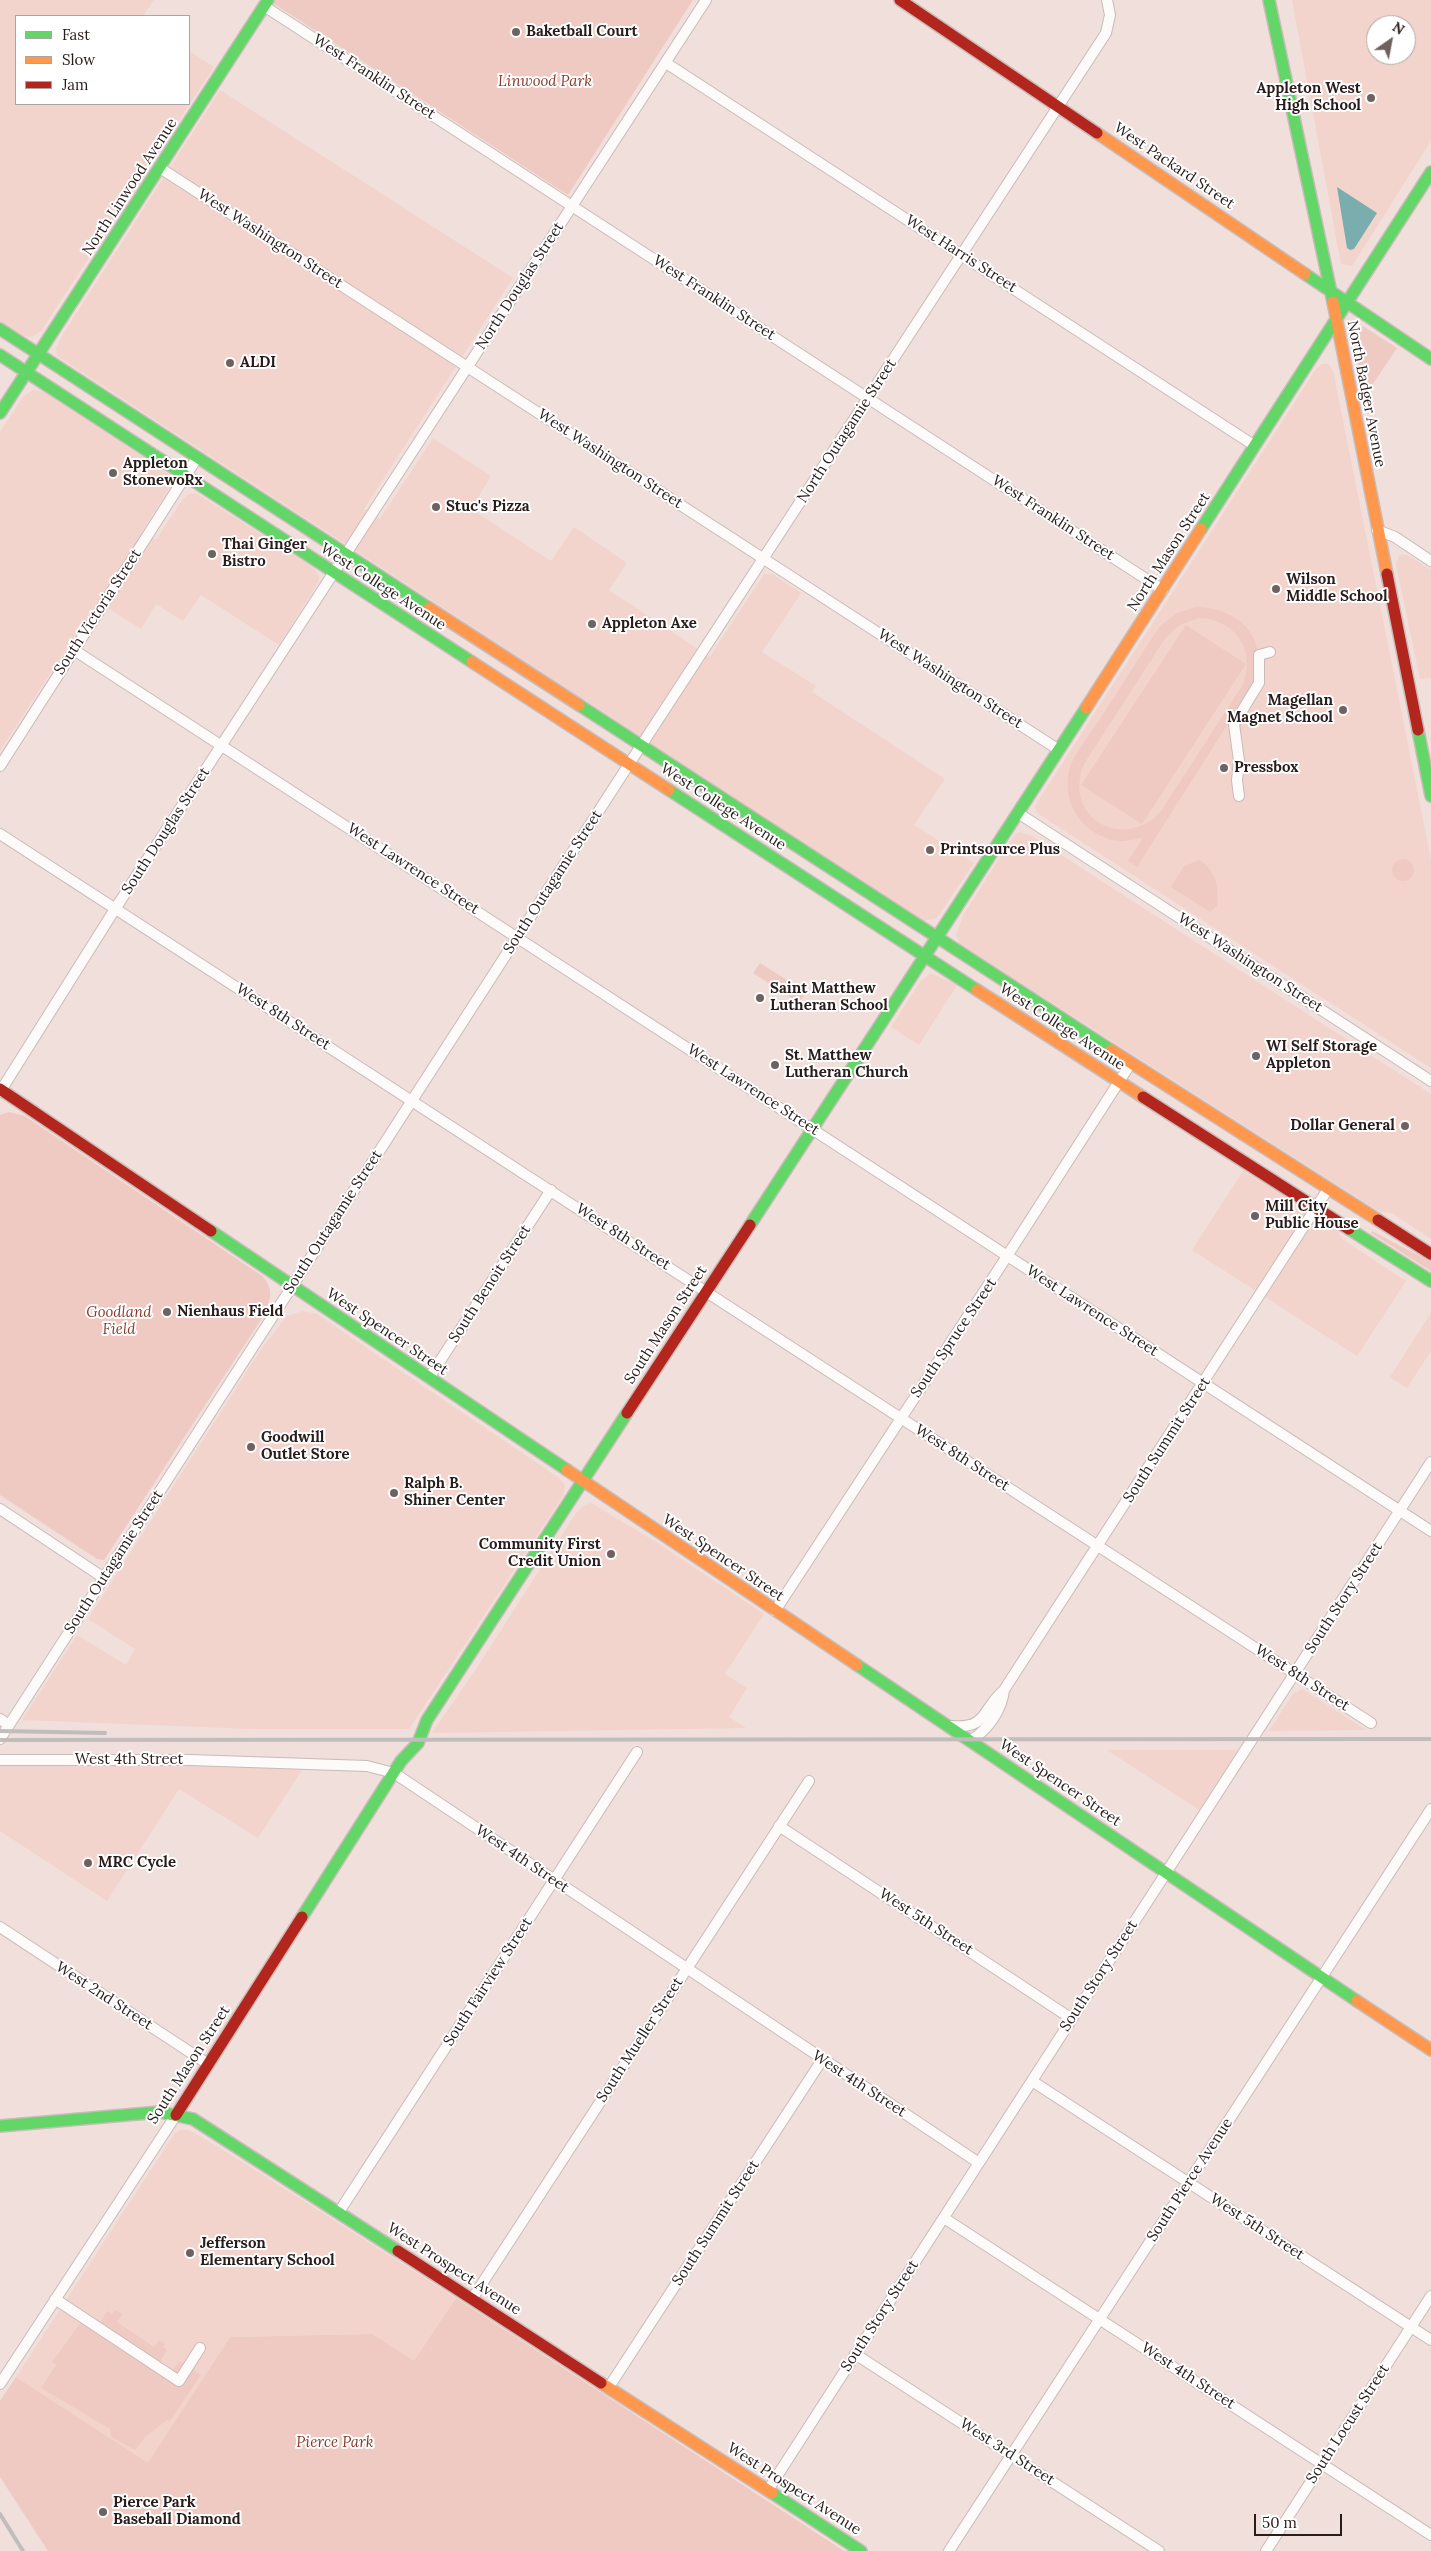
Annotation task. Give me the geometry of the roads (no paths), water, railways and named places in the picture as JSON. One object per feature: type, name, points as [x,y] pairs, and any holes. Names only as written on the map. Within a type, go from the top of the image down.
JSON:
[{"type":"main road","name":"West Packard Street","points":[[900,0],[1431,359]]},
{"type":"main road","name":"North Badger Avenue","points":[[1268,0],[1286,89],[1302,148],[1377,530],[1428,770],[1431,796]]},
{"type":"main road","name":"North Linwood Avenue","points":[[0,413],[266,3]]},
{"type":"main road","name":"North Mason Street","points":[[930,947],[1163,590],[1431,172]]},
{"type":"main road","name":"West College Avenue","points":[[0,329],[32,363],[116,431],[334,573],[635,755],[930,947],[1131,1063],[1431,1254]]},
{"type":"main road","name":"West College Avenue","points":[[0,355],[32,363],[157,432],[198,458],[346,554],[635,755],[930,947],[1119,1082],[1431,1281]]},
{"type":"main road","points":[[116,431],[125,427],[157,432]]},
{"type":"main road","name":"South Mason Street","points":[[176,2115],[402,1761],[402,1749],[414,1730],[418,1724],[427,1720],[930,947]]},
{"type":"main road","name":"West Spencer Street","points":[[0,1090],[583,1483],[971,1740],[1431,2050]]},
{"type":"main road","name":"West Prospect Avenue","points":[[0,2126],[160,2112],[200,2123],[861,2551]]},
{"type":"street","name":"North Douglas Street","points":[[334,573],[706,0]]},
{"type":"street","name":"North Outagamie Street","points":[[635,755],[1109,29],[1110,15],[1107,0]]},
{"type":"street","name":"West Franklin Street","points":[[266,3],[573,206],[1163,590]]},
{"type":"street","name":"West Harris Street","points":[[666,63],[1255,446]]},
{"type":"street","name":"West Washington Street","points":[[160,168],[1059,750]]},
{"type":"street","name":"South Victoria Street","points":[[0,766],[198,458]]},
{"type":"street","points":[[1377,530],[1395,537],[1431,561]]},
{"type":"street","name":"South Douglas Street","points":[[0,1090],[115,909],[334,573]]},
{"type":"street","name":"West Lawrence Street","points":[[74,650],[1431,1531]]},
{"type":"street","points":[[1239,796],[1234,724],[1259,683],[1259,655],[1270,652]]},
{"type":"street","name":"South Outagamie Street","points":[[0,1739],[635,755]]},
{"type":"street","name":"West Washington Street","points":[[1018,814],[1431,1081]]},
{"type":"street","name":"West 8th Street","points":[[0,834],[1371,1723]]},
{"type":"street","name":"South Spruce Street","points":[[775,1611],[1131,1063]]},
{"type":"street","name":"South Summit Street","points":[[948,1725],[967,1727],[975,1724],[995,1698],[1004,1690],[1328,1189]]},
{"type":"street","name":"South Benoit Street","points":[[429,1378],[551,1190]]},
{"type":"street","name":"South Story Street","points":[[768,2490],[1431,1462]]},
{"type":"street","points":[[0,1509],[104,1578]]},
{"type":"street","name":"South Summit Street","points":[[971,1740],[981,1734],[988,1725],[1003,1701],[1004,1690]]},
{"type":"street","points":[[0,1719],[9,1726]]},
{"type":"street","name":"South Fairview Street","points":[[339,2212],[637,1752]]},
{"type":"street","name":"West 4th Street","points":[[0,1760],[190,1760],[367,1766],[394,1773],[979,2163]]},
{"type":"street","name":"South Mueller Street","points":[[472,2299],[809,1781]]},
{"type":"street","name":"South Pierce Avenue","points":[[949,2551],[1431,1809]]},
{"type":"street","name":"West 5th Street","points":[[779,1826],[1072,2019]]},
{"type":"street","name":"West 2nd Street","points":[[0,1927],[208,2064]]},
{"type":"street","name":"South Summit Street","points":[[610,2387],[822,2060]]},
{"type":"street","name":"West 5th Street","points":[[1032,2081],[1431,2340]]},
{"type":"street","name":"South Mason Street","points":[[0,2384],[176,2115]]},
{"type":"street","name":"West 4th Street","points":[[944,2218],[1431,2535]]},
{"type":"street","name":"South Locust Street","points":[[1266,2551],[1431,2296]]},
{"type":"street","points":[[55,2299],[179,2381],[200,2348]]},
{"type":"street","name":"West 3rd Street","points":[[855,2354],[1158,2551]]},
{"type":"water","points":[[1337,187],[1377,213],[1354,249],[1350,250],[1347,248]]},
{"type":"railway","points":[[0,1731],[105,1733]]},
{"type":"railway","points":[[0,1740],[1431,1739]]},
{"type":"railway","points":[[0,2514],[23,2551]]},
{"type":"place","name":"Baketball Court","points":[[516,32]]},
{"type":"place","name":"Appleton West High School","points":[[1371,98]]},
{"type":"place","name":"ALDI","points":[[230,363]]},
{"type":"place","name":"Appleton StonewoRx","points":[[113,473]]},
{"type":"place","name":"Stuc's Pizza","points":[[436,507]]},
{"type":"place","name":"Thai Ginger Bistro","points":[[212,554]]},
{"type":"place","name":"Wilson Middle School","points":[[1276,589]]},
{"type":"place","name":"Appleton Axe","points":[[592,624]]},
{"type":"place","name":"Magellan Magnet School","points":[[1343,710]]},
{"type":"place","name":"Pressbox","points":[[1224,768]]},
{"type":"place","name":"Printsource Plus","points":[[930,850]]},
{"type":"place","name":"Saint Matthew Lutheran School","points":[[760,998]]},
{"type":"place","name":"WI Self Storage Appleton","points":[[1256,1056]]},
{"type":"place","name":"St. Matthew Lutheran Church","points":[[775,1065]]},
{"type":"place","name":"Dollar General","points":[[1405,1126]]},
{"type":"place","name":"Mill City Public House","points":[[1255,1216]]},
{"type":"place","name":"Nienhaus Field","points":[[167,1312]]},
{"type":"place","name":"Goodwill Outlet Store","points":[[251,1447]]},
{"type":"place","name":"Ralph B. Shiner Center","points":[[394,1493]]},
{"type":"place","name":"Community First Credit Union","points":[[611,1554]]},
{"type":"place","name":"MRC Cycle","points":[[88,1863]]},
{"type":"place","name":"Jefferson Elementary School","points":[[190,2253]]},
{"type":"place","name":"Pierce Park Baseball Diamond","points":[[103,2512]]},
{"type":"park label","name":"Linwood Park","points":[[545,82]]},
{"type":"park label","name":"Goodland Field","points":[[119,1322]]},
{"type":"park label","name":"Pierce Park","points":[[335,2443]]}]
